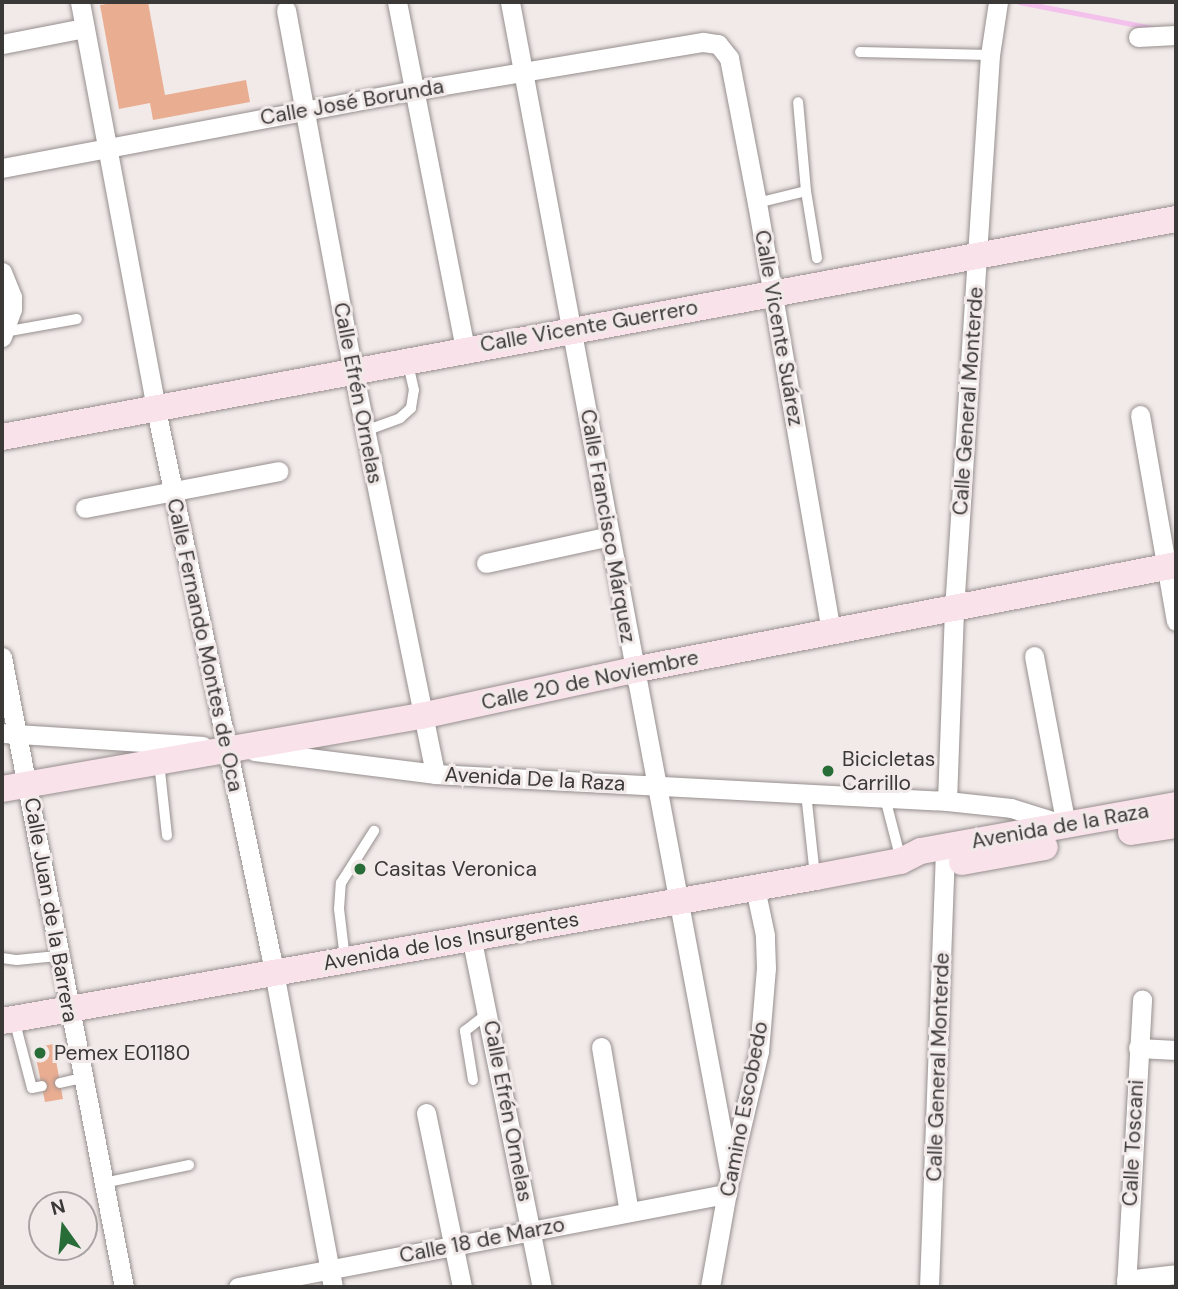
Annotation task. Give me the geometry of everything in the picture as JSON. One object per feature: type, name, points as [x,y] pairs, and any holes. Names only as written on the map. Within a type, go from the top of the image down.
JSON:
[{"type":"main road","name":"Calle Vicente Guerrero","points":[[2,436],[156,410],[465,349],[1176,219]]},
{"type":"main road","name":"Calle 20 de Noviembre","points":[[2,789],[159,752],[226,748],[421,716],[633,670],[1171,566]]},
{"type":"main road","name":"Avenida de la Raza","points":[[945,855],[1066,825],[1176,805]]},
{"type":"main road","name":"Avenida de la Raza","points":[[945,855],[1176,825]]},
{"type":"main road","name":"Avenida de los Insurgentes","points":[[8,1020],[901,861],[927,866],[945,855]]},
{"type":"street","name":"Calle Fernando Montes de Oca","points":[[80,2],[156,410],[273,972],[331,1278]]},
{"type":"street","points":[[397,2],[465,349]]},
{"type":"street","name":"Calle Francisco Márquez","points":[[511,6],[573,329],[633,670],[680,901],[728,1184]]},
{"type":"street","name":"Calle General Monterde","points":[[947,801],[954,610],[990,55],[996,6]]},
{"type":"street","name":"Calle Efrén Ornelas","points":[[286,10],[353,370],[435,775]]},
{"type":"street","points":[[2,44],[84,28]]},
{"type":"street","points":[[1138,37],[1176,35]]},
{"type":"street","name":"Calle José Borunda","points":[[2,168],[415,90],[703,42]]},
{"type":"street","name":"Calle Vicente Suárez","points":[[703,42],[718,44],[729,58],[773,292],[831,632]]},
{"type":"street","points":[[2,272],[12,297],[3,335]]},
{"type":"street","points":[[1140,415],[1171,566],[1176,621]]},
{"type":"street","points":[[85,508],[279,471]]},
{"type":"street","points":[[486,563],[610,536]]},
{"type":"street","name":"Calle Juan de la Barrera","points":[[2,656],[9,733],[29,784],[57,956],[124,1287]]},
{"type":"street","points":[[1034,656],[1066,825]]},
{"type":"street","points":[[9,733],[159,752]]},
{"type":"street","name":"Avenida De la Raza","points":[[226,748],[435,775],[657,784],[947,801],[1011,808],[1066,825]]},
{"type":"street","name":"Calle General Monterde","points":[[929,1287],[945,855]]},
{"type":"street","name":"Camino Escobedo","points":[[710,1287],[728,1184],[761,1038],[766,968],[765,935],[755,888]]},
{"type":"street","name":"Calle Efrén Ornelas","points":[[471,936],[542,1287]]},
{"type":"street","name":"Calle Toscani","points":[[1126,1284],[1142,999]]},
{"type":"street","points":[[601,1048],[629,1212]]},
{"type":"street","points":[[1138,1048],[1176,1050]]},
{"type":"street","points":[[426,1114],[462,1287]]},
{"type":"street","name":"Calle 18 de Marzo","points":[[238,1287],[331,1278],[453,1246],[629,1212],[728,1184]]},
{"type":"street","points":[[1126,1284],[1176,1273]]},
{"type":"lane","points":[[860,52],[990,55]]},
{"type":"lane","points":[[798,102],[806,191],[817,258]]},
{"type":"lane","points":[[757,203],[806,191]]},
{"type":"lane","points":[[3,335],[77,319]]},
{"type":"lane","points":[[365,431],[400,418],[411,408],[414,390],[407,360]]},
{"type":"lane","points":[[159,752],[167,835]]},
{"type":"lane","points":[[806,793],[816,877]]},
{"type":"lane","points":[[886,798],[901,861]]},
{"type":"lane","points":[[345,959],[339,909],[341,883],[374,831]]},
{"type":"lane","points":[[2,958],[16,960],[57,956]]},
{"type":"lane","points":[[473,1080],[465,1031],[488,1012]]},
{"type":"lane","points":[[8,1020],[32,1088],[42,1086]]},
{"type":"lane","points":[[60,1083],[82,1078]]},
{"type":"lane","points":[[103,1183],[189,1165]]},
{"type":"building","points":[[148,2],[165,95],[246,80],[250,102],[153,120],[150,103],[119,109],[100,5]]},
{"type":"building","points":[[53,1044],[63,1099],[45,1102],[34,1048]]},
{"type":"waterway","points":[[1019,2],[1153,28]]},
{"type":"place","name":"Bicicletas Carrillo","points":[[828,771]]},
{"type":"place","name":"Casitas Veronica","points":[[360,869]]},
{"type":"place","name":"Pemex E01180","points":[[40,1053]]}]
